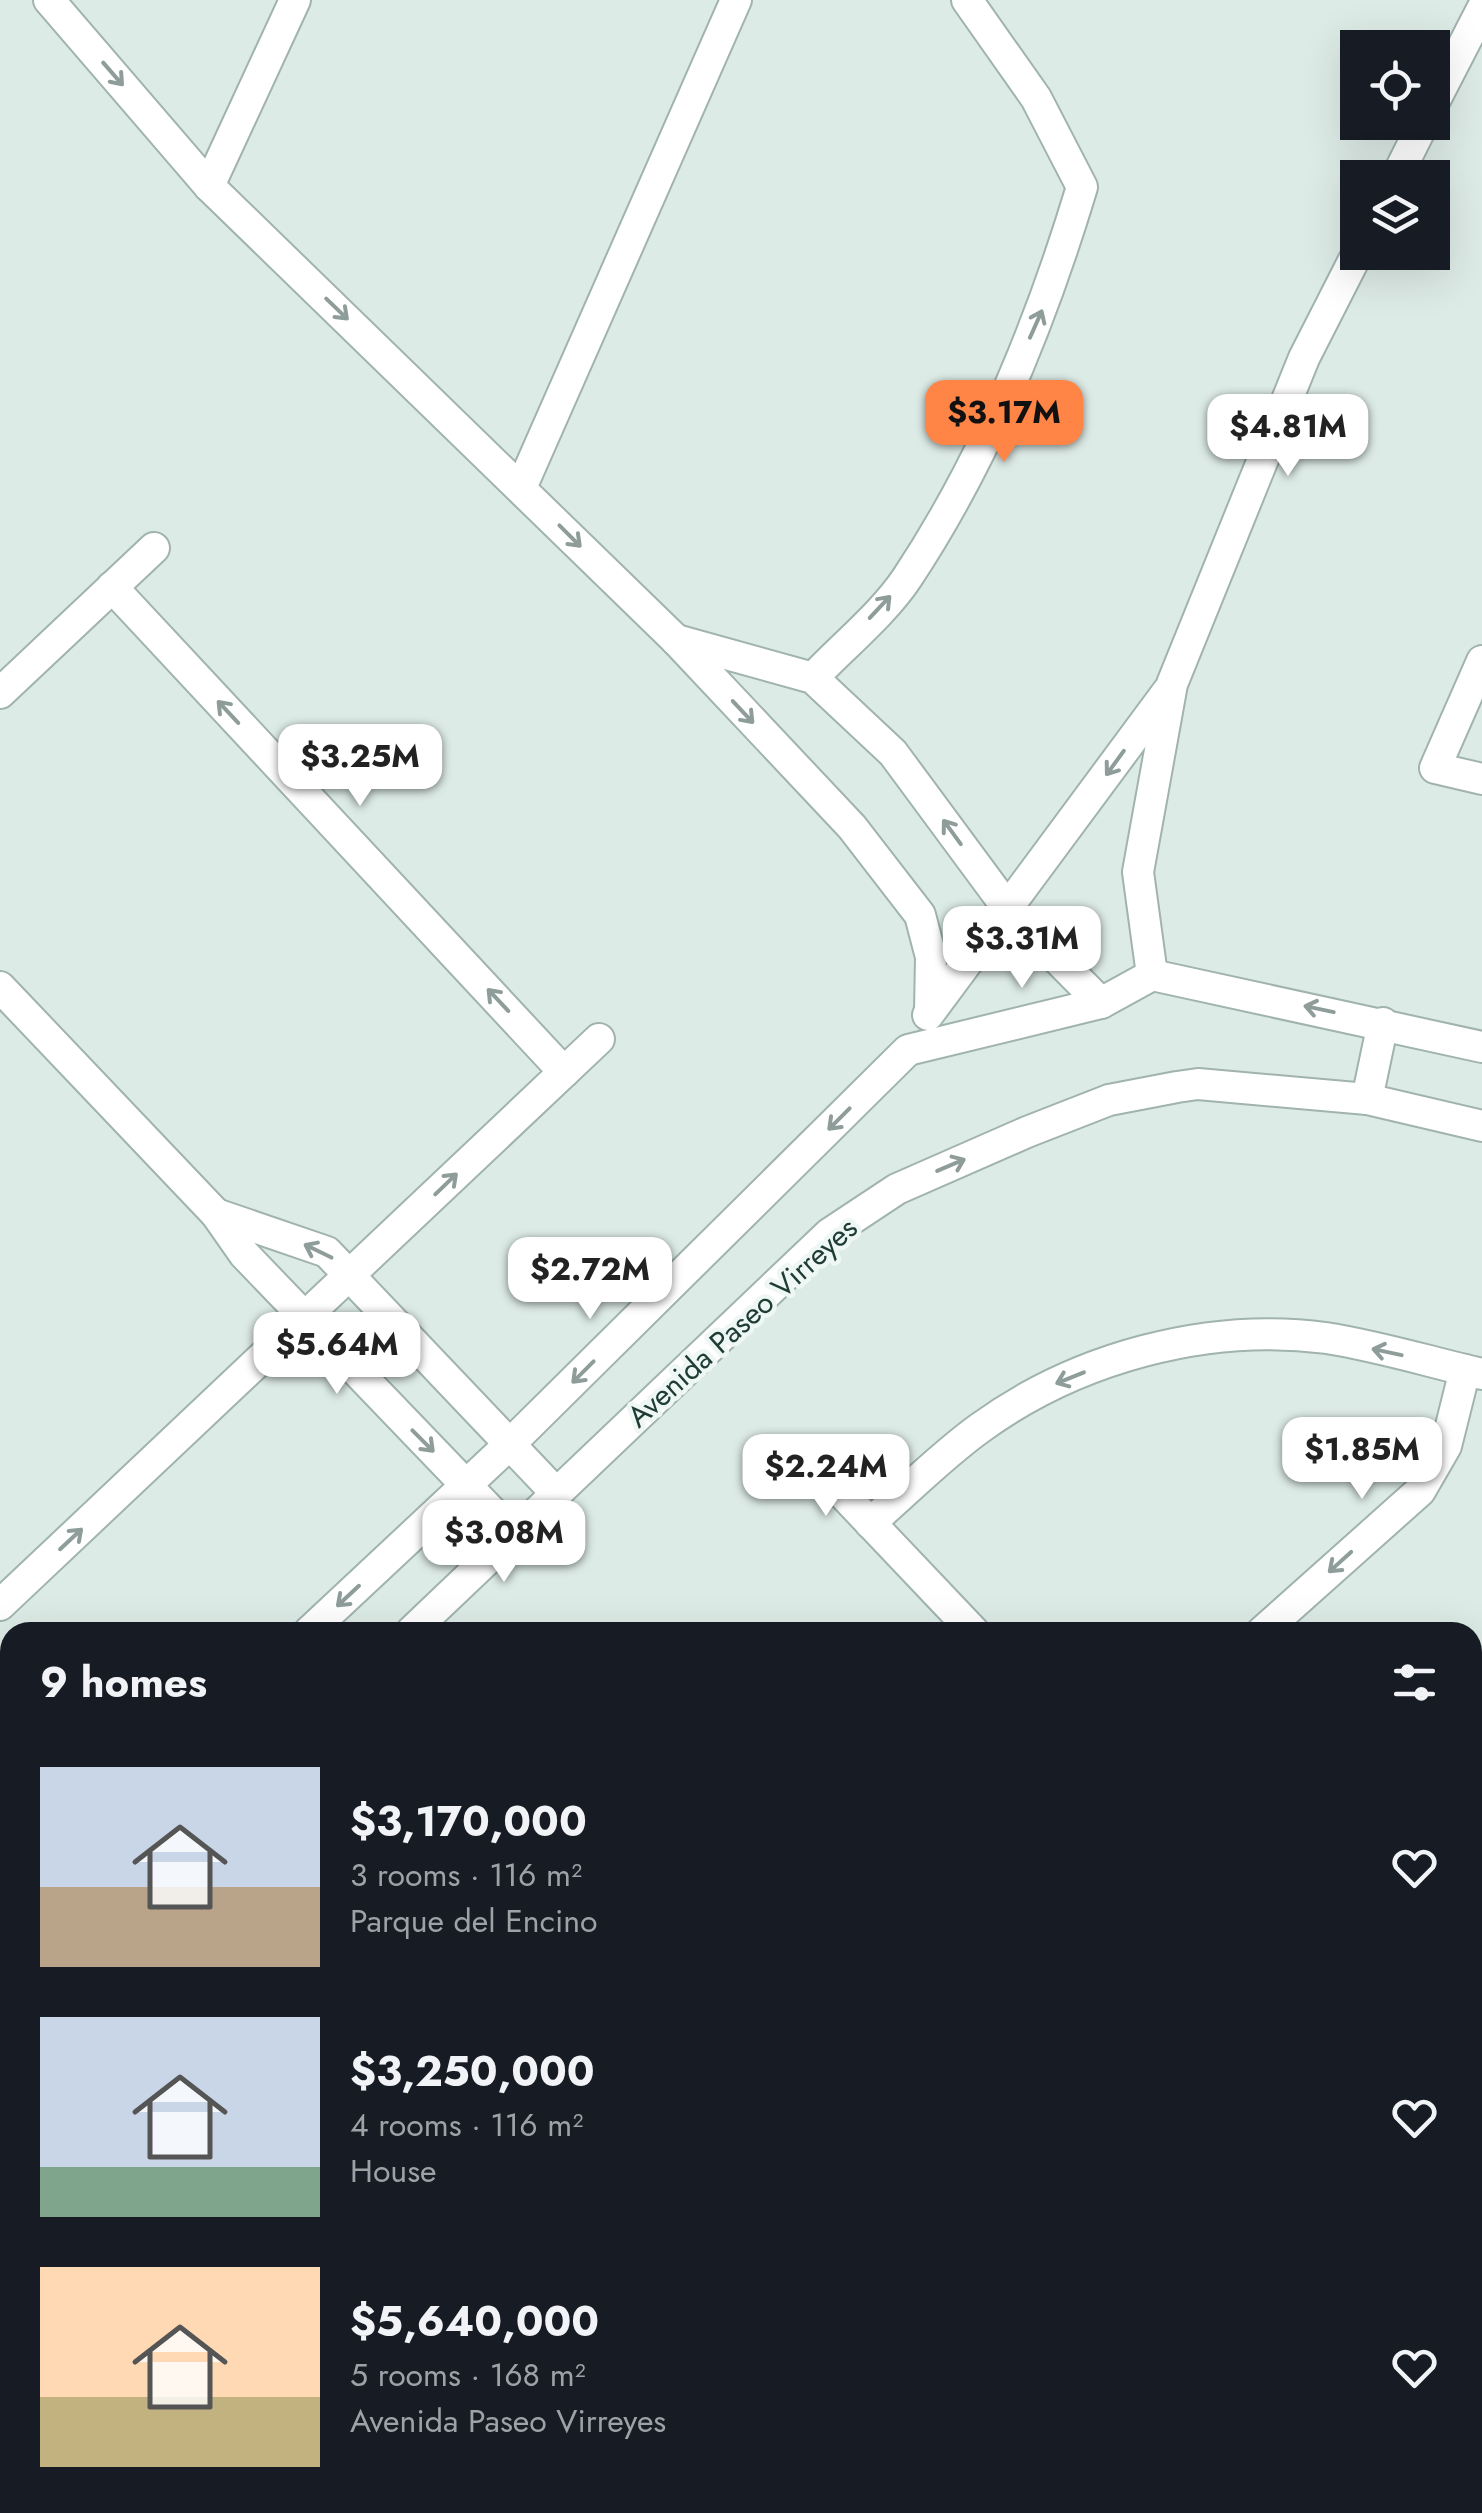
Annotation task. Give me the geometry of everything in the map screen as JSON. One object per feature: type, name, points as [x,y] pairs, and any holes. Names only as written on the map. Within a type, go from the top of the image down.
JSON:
[{"type":"street","points":[[49,0],[209,186],[676,640],[852,827],[920,914],[931,957],[930,1011]]},
{"type":"street","points":[[209,186],[295,0]]},
{"type":"street","points":[[521,488],[736,0]]},
{"type":"street","points":[[813,678],[906,580],[979,448],[1050,293],[1082,187],[1036,98],[967,0]]},
{"type":"street","points":[[1450,71],[1482,9]]},
{"type":"street","points":[[1152,975],[1138,872],[1172,684],[1304,358],[1349,270]]},
{"type":"street","points":[[0,693],[154,548]]},
{"type":"street","points":[[112,587],[564,1072]]},
{"type":"street","points":[[676,640],[813,678],[892,753],[1010,910],[1101,1002]]},
{"type":"street","points":[[1482,661],[1435,768],[1482,779]]},
{"type":"street","points":[[320,1622],[510,1444],[908,1050],[930,1011],[1010,910],[1172,684]]},
{"type":"street","points":[[908,1050],[1101,1002],[1152,975],[1383,1022],[1482,1047]]},
{"type":"street","points":[[0,987],[216,1214],[244,1254],[514,1534]]},
{"type":"street","points":[[1367,1099],[1383,1022]]},
{"type":"street","points":[[7,1586],[307,1320],[599,1039]]},
{"type":"street","name":"Avenida Paseo Virreyes","points":[[421,1622],[829,1234],[896,1188],[1109,1100],[1198,1084],[1367,1099],[1482,1126]]},
{"type":"street","points":[[216,1214],[327,1252],[557,1494]]},
{"type":"street","points":[[870,1523],[980,1428],[1043,1388],[1169,1345],[1236,1336],[1324,1338],[1474,1372],[1446,1446],[1420,1490],[1273,1622]]},
{"type":"street","points":[[824,1474],[964,1622]]}]
